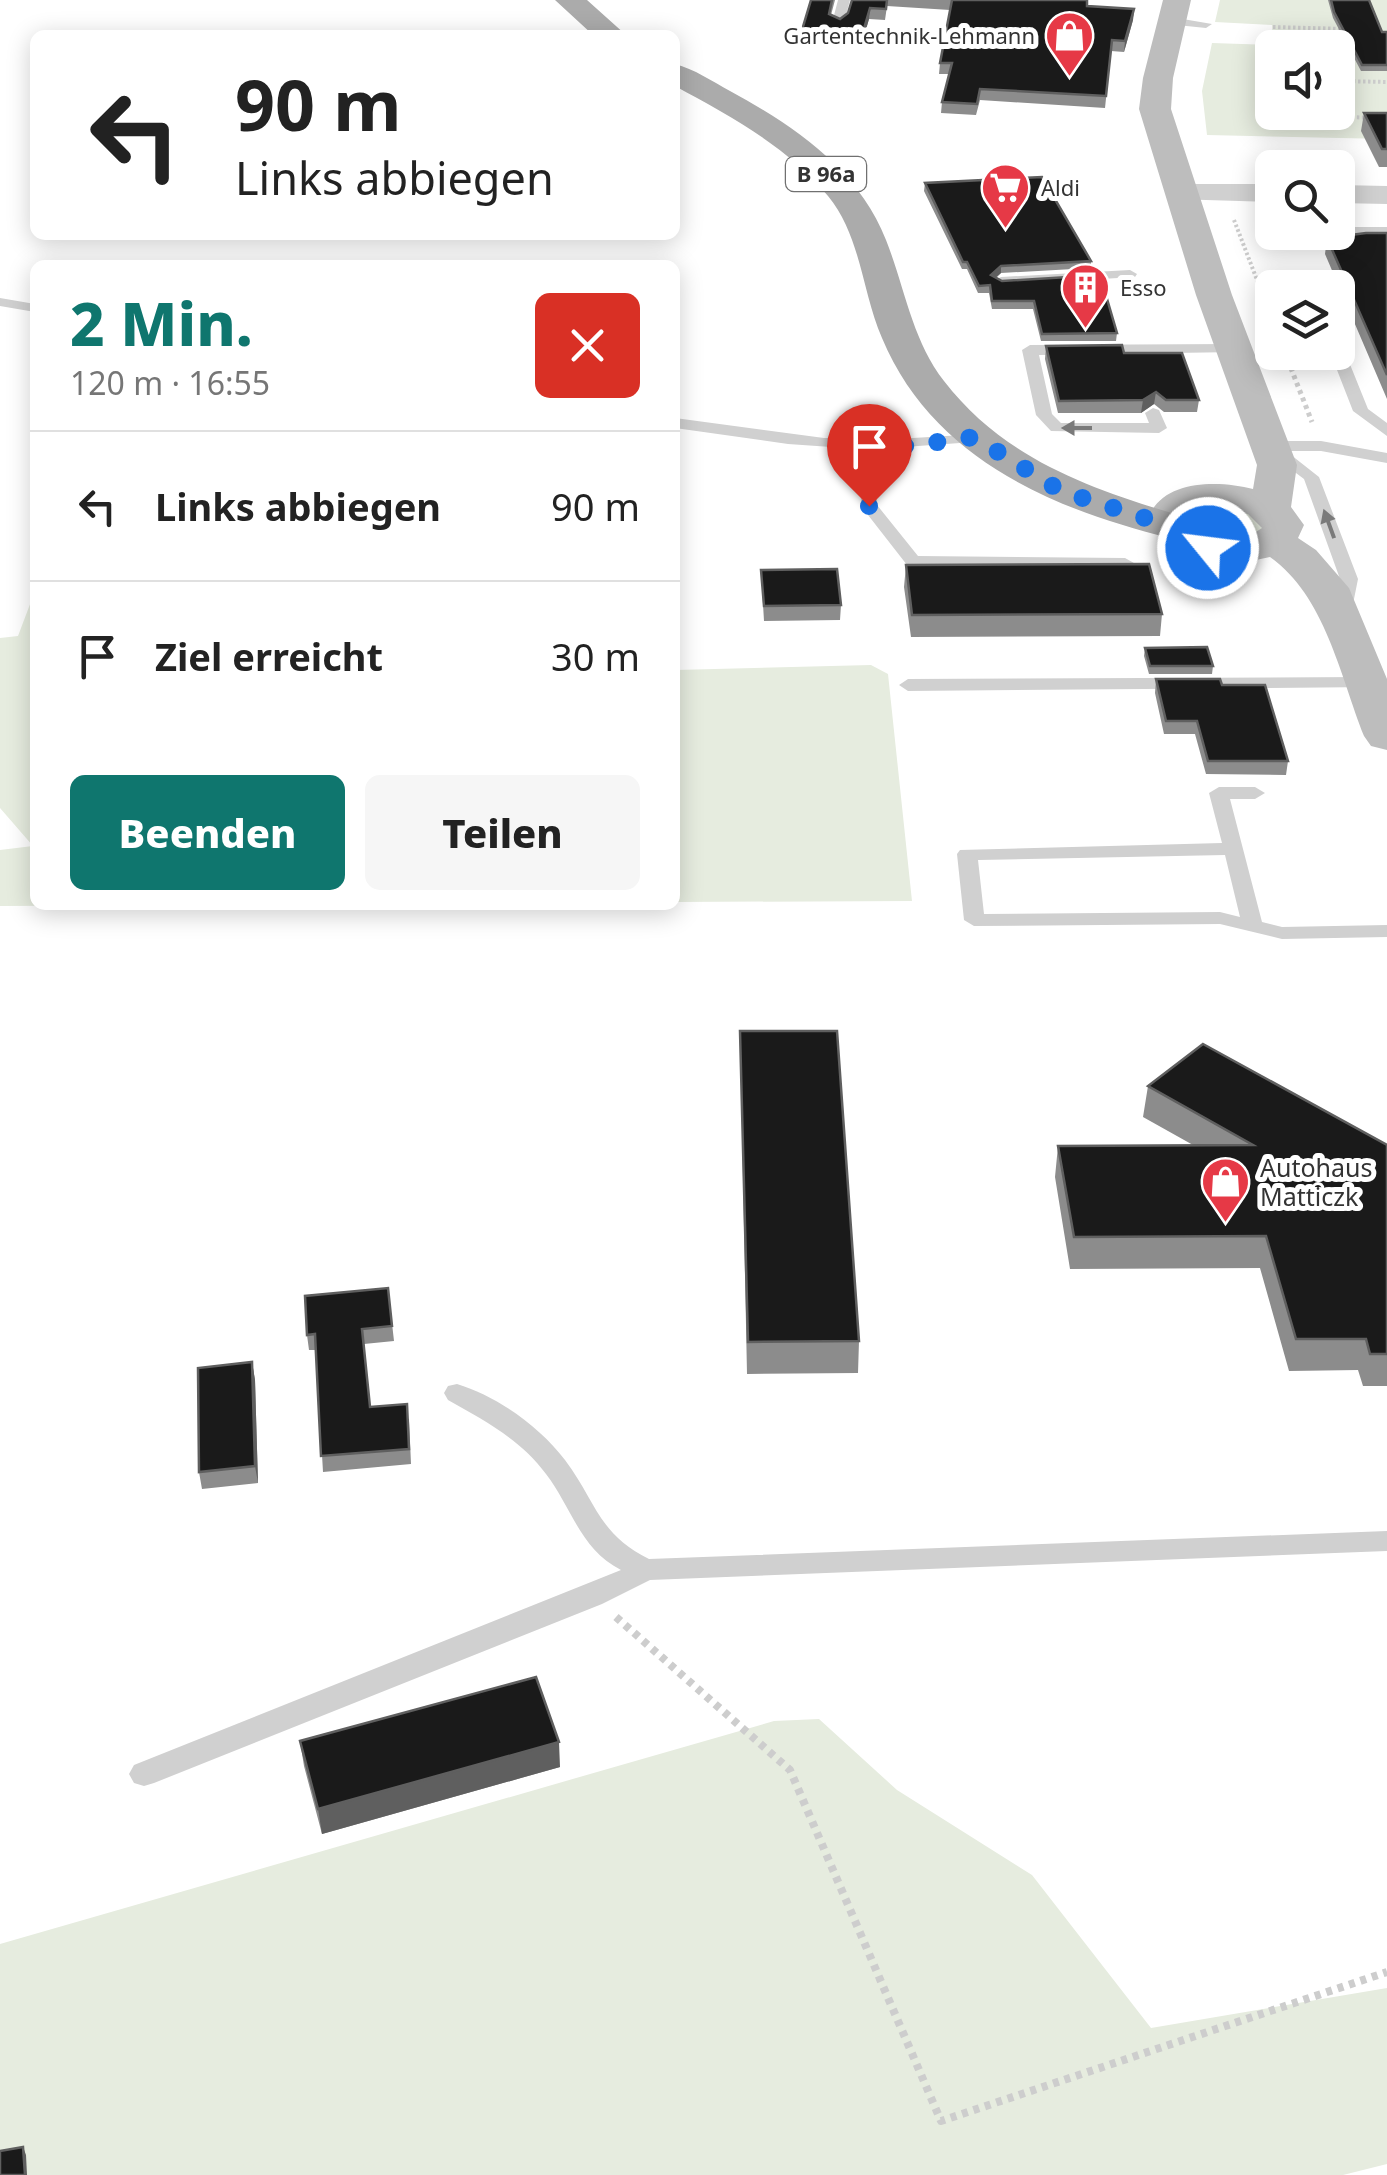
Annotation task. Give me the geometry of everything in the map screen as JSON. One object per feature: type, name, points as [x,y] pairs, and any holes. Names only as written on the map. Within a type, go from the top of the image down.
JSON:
[{"type":"main road","points":[[569,0],[605,30]]},
{"type":"main road","points":[[1174,11],[1158,78],[1156,110],[1278,476],[1256,524],[1291,576],[1342,617],[1387,736]]},
{"type":"main road","name":"B 96a","points":[[680,76],[796,145],[844,193],[862,222],[900,339],[931,392],[974,437],[1061,491],[1174,515],[1196,544],[1221,550],[1256,524]]},
{"type":"street","points":[[1183,193],[1255,194]]},
{"type":"street","points":[[1355,194],[1387,195]]},
{"type":"lane","points":[[838,24],[844,0]]},
{"type":"lane","points":[[1174,11],[1206,24]]},
{"type":"lane","points":[[1355,231],[1387,231]]},
{"type":"lane","points":[[1001,281],[1130,274]]},
{"type":"lane","points":[[0,302],[30,307]]},
{"type":"lane","points":[[1154,413],[1159,428],[1057,428],[1044,415],[1030,350],[1135,357],[1233,348]]},
{"type":"lane","points":[[1344,370],[1361,411],[1387,431]]},
{"type":"lane","points":[[680,424],[813,445],[909,446],[974,437]]},
{"type":"lane","points":[[868,446],[869,506],[914,561],[1126,563]]},
{"type":"lane","points":[[1268,446],[1321,446],[1387,458]]},
{"type":"lane","points":[[1268,446],[1311,477],[1349,579],[1342,617]]},
{"type":"lane","points":[[908,685],[1367,684]]},
{"type":"lane","points":[[1253,926],[1220,793],[1255,793]]},
{"type":"lane","points":[[1234,849],[967,854],[974,920],[1220,918],[1282,933],[1387,931]]},
{"type":"lane","points":[[457,1393],[498,1416],[540,1449],[570,1488],[590,1533],[619,1559],[646,1570]]},
{"type":"lane","points":[[144,1774],[592,1596],[646,1570],[1387,1540]]},
{"type":"path","points":[[1272,27],[1349,29]]},
{"type":"path","points":[[1355,48],[1368,48]]},
{"type":"path","points":[[1355,81],[1387,82]]},
{"type":"path","points":[[1355,117],[1387,118]]},
{"type":"path","points":[[592,1596],[790,1770],[940,2121],[1387,1972]]},
{"type":"shaded area","points":[[1220,0],[1387,0],[1387,139],[1207,135],[1202,91],[1212,43],[1255,44],[1255,130],[1355,130],[1355,30],[1272,30],[1272,25],[1215,22]]},
{"type":"shaded area","points":[[1233,506],[1261,519],[1262,530],[1226,539],[1191,525],[1189,519],[1199,509]]},
{"type":"shaded area","points":[[30,604],[30,843],[0,808],[0,638],[18,636]]},
{"type":"shaded area","points":[[871,665],[888,674],[912,901],[680,902],[680,670]]},
{"type":"shaded area","points":[[30,846],[30,906],[0,906],[0,850]]},
{"type":"shaded area","points":[[819,1719],[897,1790],[1032,1875],[1151,2028],[1387,1988],[1387,2164],[1343,2175],[0,2175],[0,1944],[774,1721]]},
{"type":"building","points":[[811,0],[832,0],[829,14],[840,19],[848,13],[852,0],[887,0],[886,9],[870,8],[863,32],[802,30]]},
{"type":"building","points":[[952,0],[1087,0],[1087,6],[1134,9],[1125,41],[1112,40],[1106,96],[980,89],[977,104],[942,102],[952,63],[940,63]]},
{"type":"building","points":[[1331,0],[1369,0],[1382,32],[1387,32],[1387,65],[1362,65],[1355,52],[1355,30],[1344,30]]},
{"type":"building","points":[[1364,113],[1387,113],[1387,149],[1382,149]]},
{"type":"building","name":"Aldi","points":[[1042,177],[1091,261],[1001,266],[991,275],[1002,281],[1100,275],[1117,333],[1042,334],[1034,301],[992,301],[990,285],[979,286],[967,262],[963,262],[925,183]]},
{"type":"building","points":[[1387,233],[1387,375],[1355,302],[1355,270],[1341,270],[1332,250],[1355,250],[1355,234]]},
{"type":"building","points":[[1122,345],[1124,353],[1182,353],[1199,400],[1166,400],[1156,392],[1143,400],[1059,401],[1046,346]]},
{"type":"building","points":[[1149,564],[1162,614],[912,615],[906,565]]},
{"type":"building","points":[[837,569],[841,605],[764,606],[761,570]]},
{"type":"building","points":[[1207,647],[1213,666],[1150,666],[1145,648]]},
{"type":"building","points":[[1156,679],[1220,679],[1222,685],[1265,685],[1288,761],[1208,761],[1197,721],[1166,721]]},
{"type":"building","points":[[740,1031],[837,1031],[859,1341],[748,1342]]},
{"type":"building","name":"Autohaus Matticzk","points":[[1203,1044],[1387,1145],[1387,1354],[1370,1354],[1366,1339],[1296,1339],[1266,1236],[1074,1237],[1058,1146],[1253,1145],[1148,1086]]},
{"type":"building","points":[[388,1288],[392,1326],[362,1329],[370,1407],[407,1404],[409,1449],[321,1456],[315,1334],[307,1335],[305,1296]]},
{"type":"building","points":[[252,1362],[255,1466],[199,1472],[198,1368]]},
{"type":"building","points":[[536,1677],[559,1742],[318,1809],[300,1741]]},
{"type":"building","points":[[23,2147],[25,2175],[0,2175],[0,2151]]},
{"type":"place","name":"Gartentechnik-Lehmann","points":[[1070,78]]},
{"type":"place","name":"Aldi","points":[[1006,230]]},
{"type":"place","name":"Esso","points":[[1085,330]]},
{"type":"place","name":"Autohaus Matticzk","points":[[1225,1224]]},
{"type":"route","points":[[869,506],[868,446],[909,446],[974,437],[1061,491],[1170,526],[1188,540],[1208,548]]}]
